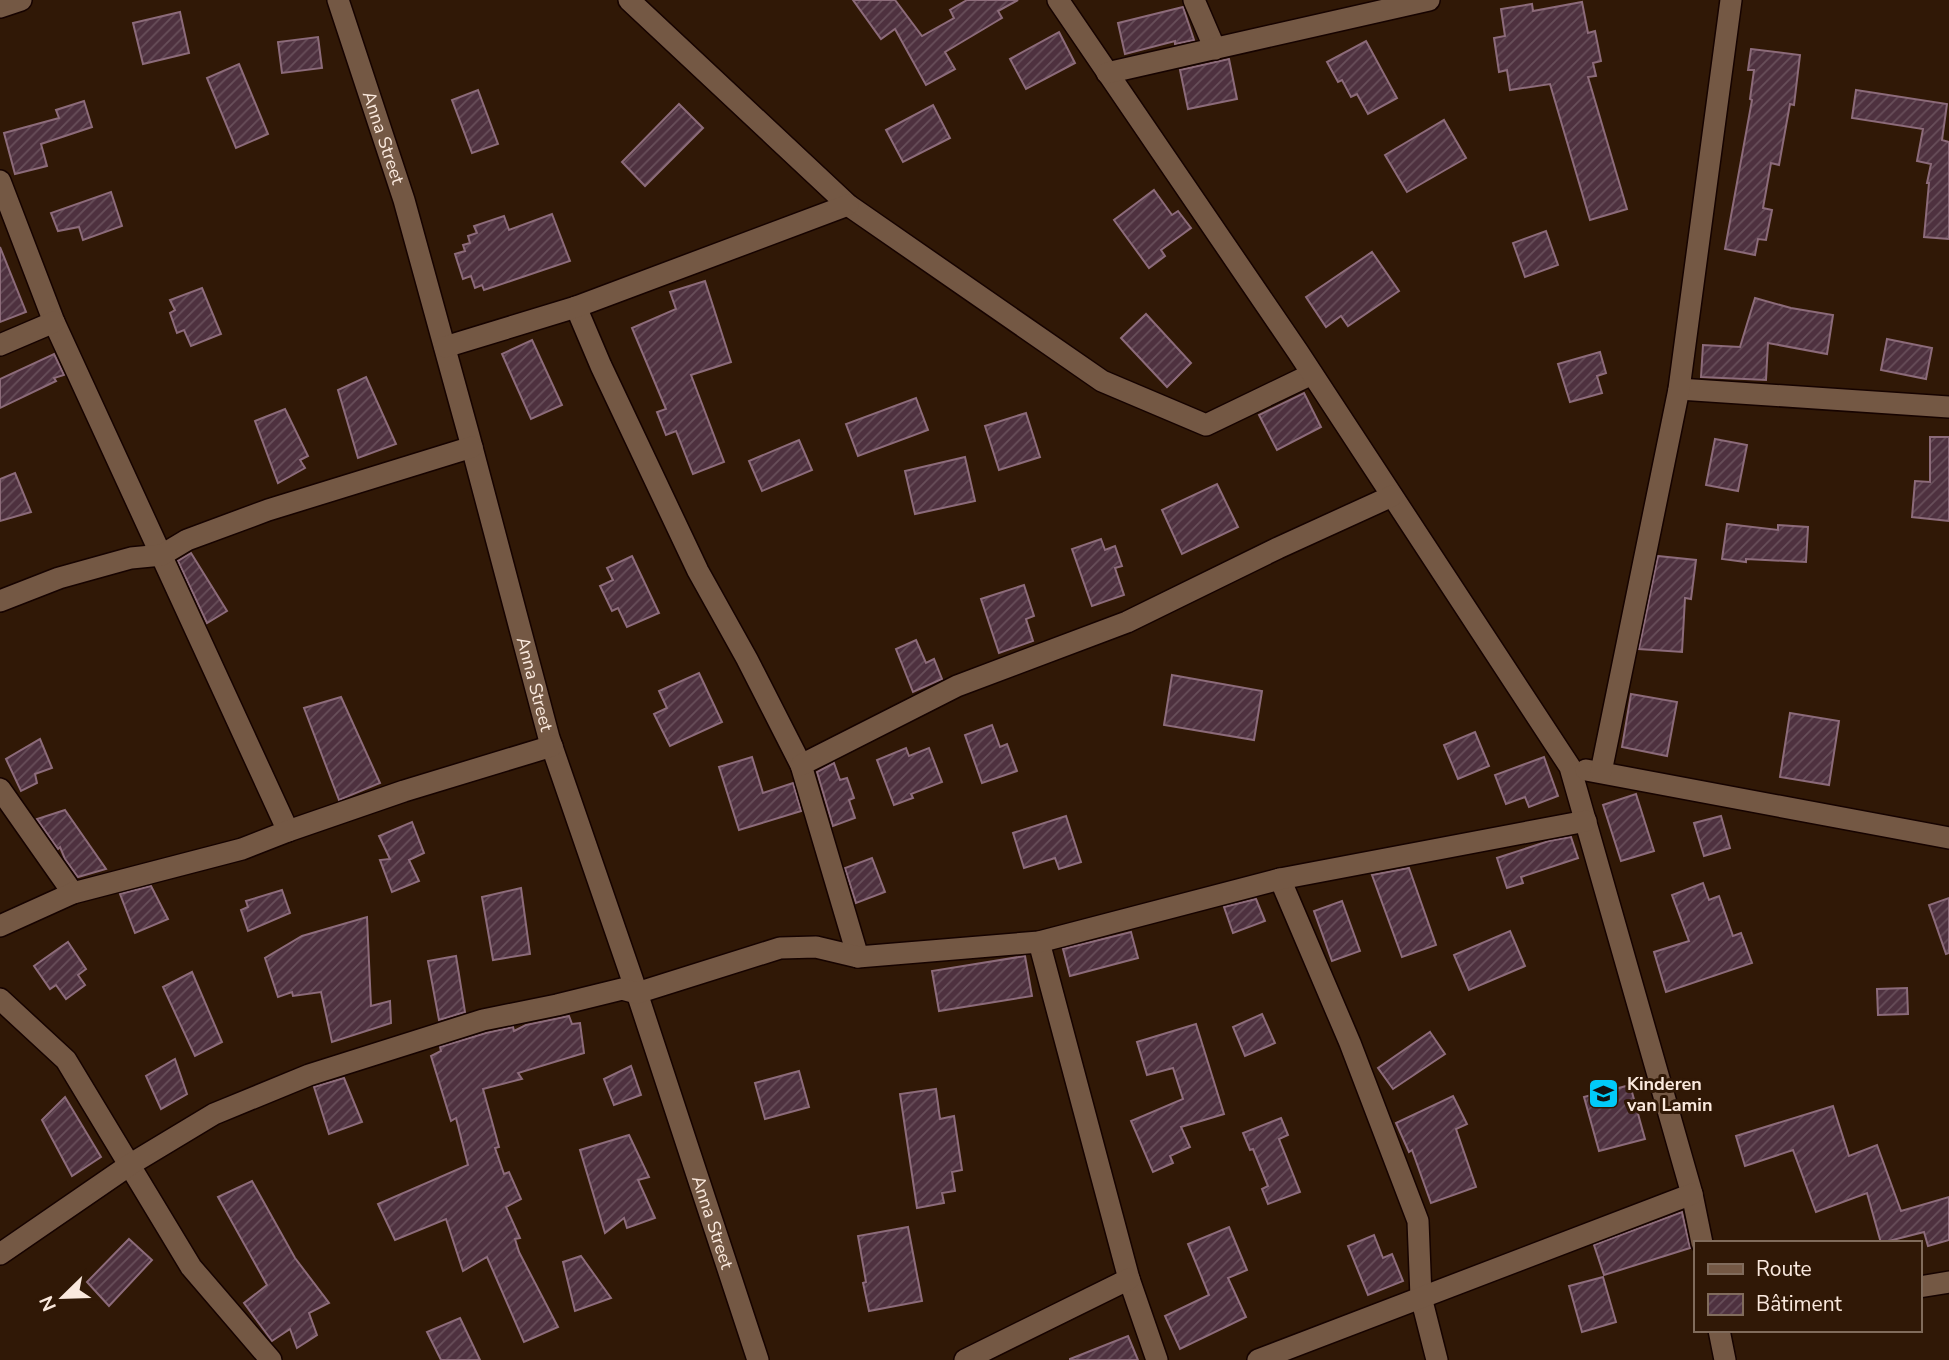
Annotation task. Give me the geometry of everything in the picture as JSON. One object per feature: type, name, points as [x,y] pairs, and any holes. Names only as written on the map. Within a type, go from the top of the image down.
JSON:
[{"type":"street","points":[[0,7],[21,0]]},
{"type":"street","name":"Anna Street","points":[[338,0],[404,200],[552,746],[758,1360]]},
{"type":"street","points":[[629,0],[848,205],[1102,381],[1206,425],[1312,374]]},
{"type":"street","points":[[1058,0],[1312,374],[1570,766],[1692,1194],[1702,1241]]},
{"type":"street","points":[[1194,0],[1214,48]]},
{"type":"street","points":[[1107,73],[1429,0]]},
{"type":"street","points":[[1601,772],[1679,389],[1731,0]]},
{"type":"street","points":[[0,181],[54,322],[288,831]]},
{"type":"street","points":[[444,347],[576,307],[848,205]]},
{"type":"street","points":[[576,307],[698,571],[801,765],[858,957]]},
{"type":"street","points":[[0,345],[54,322]]},
{"type":"street","points":[[1679,389],[1949,407]]},
{"type":"street","points":[[0,601],[71,574],[131,558],[162,555],[187,540],[268,510],[472,447]]},
{"type":"street","points":[[801,765],[957,686],[1127,622],[1392,496]]},
{"type":"street","points":[[0,926],[73,893],[242,849],[404,791],[552,746]]},
{"type":"street","points":[[1570,766],[1949,838]]},
{"type":"street","points":[[0,789],[73,893]]},
{"type":"street","points":[[0,1254],[131,1164],[214,1114],[309,1075],[483,1020],[622,989],[637,993],[780,948],[816,947],[858,957],[1039,942],[1280,879],[1586,821]]},
{"type":"street","points":[[1280,879],[1350,1043],[1418,1221],[1422,1297],[1437,1360]]},
{"type":"street","points":[[1039,942],[1129,1279],[1157,1360]]},
{"type":"street","points":[[0,999],[66,1060],[191,1267],[271,1360]]},
{"type":"street","points":[[1258,1360],[1692,1194]]},
{"type":"street","points":[[965,1360],[1129,1279]]},
{"type":"street","points":[[1921,1287],[1949,1282]]},
{"type":"street","points":[[1719,1332],[1725,1360]]},
{"type":"building","points":[[853,0],[895,0],[922,36],[954,18],[950,10],[967,0],[1018,0],[998,11],[1002,18],[945,52],[955,69],[926,85],[895,29],[881,39]]},
{"type":"building","points":[[1582,2],[1588,33],[1595,31],[1601,61],[1593,63],[1596,76],[1588,77],[1627,209],[1590,220],[1550,84],[1510,90],[1507,70],[1499,72],[1494,38],[1505,36],[1501,9],[1532,4],[1533,11]]},
{"type":"building","points":[[1183,7],[1194,40],[1175,44],[1175,41],[1125,54],[1118,23]]},
{"type":"building","points":[[180,12],[189,53],[143,64],[133,23]]},
{"type":"building","points":[[1059,32],[1075,63],[1026,89],[1010,59]]},
{"type":"building","points":[[318,37],[322,68],[282,73],[278,42]]},
{"type":"building","points":[[1366,41],[1397,98],[1368,114],[1357,94],[1351,97],[1342,80],[1338,82],[1327,62]]},
{"type":"building","points":[[1751,49],[1800,55],[1794,105],[1790,104],[1779,165],[1771,163],[1763,208],[1772,210],[1766,240],[1758,239],[1755,255],[1725,249],[1752,100],[1754,70],[1748,70]]},
{"type":"building","points":[[1229,59],[1237,99],[1188,109],[1180,70]]},
{"type":"building","points":[[239,64],[268,134],[236,148],[207,78]]},
{"type":"building","points":[[478,90],[498,144],[472,153],[452,100]]},
{"type":"building","points":[[1856,90],[1947,104],[1942,140],[1949,142],[1949,239],[1924,237],[1927,183],[1931,164],[1917,161],[1923,129],[1852,118]]},
{"type":"building","points":[[84,101],[92,127],[41,144],[47,166],[15,174],[4,133],[59,118],[56,110]]},
{"type":"building","points":[[679,104],[703,128],[645,186],[622,162]]},
{"type":"building","points":[[933,105],[950,138],[903,162],[886,130]]},
{"type":"building","points":[[1444,120],[1466,158],[1407,192],[1385,155]]},
{"type":"building","points":[[1154,190],[1172,215],[1178,211],[1191,228],[1161,250],[1165,256],[1149,268],[1114,220]]},
{"type":"building","points":[[111,192],[122,226],[83,240],[79,227],[58,231],[51,213]]},
{"type":"building","points":[[552,214],[570,261],[484,290],[482,285],[475,288],[471,276],[463,279],[455,254],[465,251],[463,245],[470,243],[468,236],[477,233],[474,226],[504,216],[509,230]]},
{"type":"building","points":[[1546,231],[1558,265],[1525,277],[1513,243]]},
{"type":"building","points":[[0,247],[26,312],[0,322]]},
{"type":"building","points":[[1372,252],[1399,291],[1348,326],[1341,316],[1326,327],[1306,297]]},
{"type":"building","points":[[705,281],[731,362],[691,375],[724,462],[693,474],[676,431],[666,435],[657,412],[666,409],[632,328],[676,309],[670,292]]},
{"type":"building","points":[[202,288],[221,334],[191,346],[184,330],[177,333],[170,313],[175,310],[170,300]]},
{"type":"building","points":[[1755,298],[1791,308],[1833,315],[1827,354],[1768,343],[1766,380],[1701,377],[1703,345],[1740,347]]},
{"type":"building","points":[[1146,314],[1191,363],[1167,387],[1121,338]]},
{"type":"building","points":[[1887,339],[1932,348],[1926,379],[1881,370]]},
{"type":"building","points":[[532,340],[562,405],[531,419],[502,354]]},
{"type":"building","points":[[1600,352],[1606,373],[1597,376],[1602,393],[1570,402],[1558,364]]},
{"type":"building","points":[[54,354],[64,375],[0,408],[0,379]]},
{"type":"building","points":[[366,377],[396,444],[358,458],[338,390]]},
{"type":"building","points":[[1304,393],[1321,427],[1277,450],[1259,415]]},
{"type":"building","points":[[916,398],[928,430],[858,456],[846,424]]},
{"type":"building","points":[[285,409],[308,456],[300,460],[305,468],[278,483],[255,421]]},
{"type":"building","points":[[1026,413],[1040,457],[999,470],[985,426]]},
{"type":"building","points":[[1930,437],[1949,437],[1949,521],[1912,517],[1915,481],[1930,482]]},
{"type":"building","points":[[1715,439],[1747,445],[1738,491],[1706,485]]},
{"type":"building","points":[[799,440],[812,470],[762,491],[749,461]]},
{"type":"building","points":[[965,457],[975,501],[915,514],[905,471]]},
{"type":"building","points":[[15,473],[31,512],[0,521],[0,479]]},
{"type":"building","points":[[1217,484],[1238,527],[1182,554],[1162,510]]},
{"type":"building","points":[[1727,524],[1778,530],[1778,525],[1808,527],[1806,562],[1746,559],[1746,562],[1722,559]]},
{"type":"building","points":[[1101,539],[1105,550],[1115,546],[1122,566],[1115,568],[1124,595],[1092,606],[1072,549]]},
{"type":"building","points":[[191,553],[227,611],[207,623],[178,561]]},
{"type":"building","points":[[632,556],[659,613],[627,627],[618,608],[612,611],[600,586],[613,580],[607,568]]},
{"type":"building","points":[[1658,556],[1696,560],[1691,599],[1685,598],[1682,652],[1639,649]]},
{"type":"building","points":[[1024,585],[1034,616],[1026,619],[1033,641],[999,653],[981,599]]},
{"type":"building","points":[[916,640],[926,663],[934,659],[942,679],[913,692],[896,649]]},
{"type":"building","points":[[699,673],[722,722],[670,746],[654,714],[667,708],[659,691]]},
{"type":"building","points":[[1172,675],[1262,691],[1254,740],[1164,725]]},
{"type":"building","points":[[1631,694],[1677,702],[1667,756],[1622,747]]},
{"type":"building","points":[[341,697],[380,783],[339,800],[304,708]]},
{"type":"building","points":[[1790,713],[1839,721],[1829,785],[1780,777]]},
{"type":"building","points":[[992,725],[1000,747],[1007,744],[1017,771],[982,783],[965,735]]},
{"type":"building","points":[[1475,732],[1489,766],[1458,779],[1444,745]]},
{"type":"building","points":[[40,739],[52,768],[35,774],[37,783],[21,791],[6,759]]},
{"type":"building","points":[[906,748],[909,756],[929,748],[942,782],[911,794],[913,798],[894,805],[877,760]]},
{"type":"building","points":[[752,757],[763,793],[793,783],[801,811],[739,830],[719,767]]},
{"type":"building","points":[[1544,757],[1558,796],[1529,807],[1525,797],[1506,804],[1495,775]]},
{"type":"building","points":[[834,763],[840,780],[847,778],[854,798],[849,800],[855,818],[833,826],[817,772]]},
{"type":"building","points":[[1636,794],[1654,851],[1621,861],[1603,805]]},
{"type":"building","points":[[65,810],[106,869],[78,877],[60,847],[58,849],[37,819]]},
{"type":"building","points":[[1066,816],[1081,862],[1059,869],[1055,858],[1024,868],[1013,833]]},
{"type":"building","points":[[1721,816],[1730,848],[1704,856],[1694,823]]},
{"type":"building","points":[[412,822],[424,853],[409,860],[419,881],[392,892],[380,860],[390,859],[379,836]]},
{"type":"building","points":[[1571,837],[1578,858],[1521,877],[1523,883],[1507,888],[1497,858],[1549,841]]},
{"type":"building","points":[[872,858],[885,892],[856,903],[845,868]]},
{"type":"building","points":[[1409,868],[1436,945],[1402,957],[1372,875]]},
{"type":"building","points":[[1703,883],[1709,900],[1719,896],[1733,936],[1741,933],[1752,963],[1666,992],[1654,952],[1689,941],[1672,895]]},
{"type":"building","points":[[151,886],[168,919],[135,933],[120,894]]},
{"type":"building","points":[[521,888],[530,954],[493,960],[482,897]]},
{"type":"building","points":[[282,890],[290,913],[248,931],[241,910],[248,907],[246,901]]},
{"type":"building","points":[[1949,898],[1949,953],[1946,954],[1929,905]]},
{"type":"building","points":[[1256,899],[1265,921],[1233,933],[1224,907]]},
{"type":"building","points":[[1342,901],[1360,951],[1332,961],[1314,911]]},
{"type":"building","points":[[367,917],[371,1006],[390,1001],[391,1023],[332,1042],[321,992],[293,996],[292,992],[278,997],[265,958],[302,936]]},
{"type":"building","points":[[1510,931],[1525,966],[1469,990],[1454,955]]},
{"type":"building","points":[[1131,932],[1138,958],[1070,976],[1063,949]]},
{"type":"building","points":[[68,942],[86,969],[78,975],[85,985],[66,999],[56,985],[50,989],[34,966]]},
{"type":"building","points":[[456,956],[465,1012],[439,1020],[428,961]]},
{"type":"building","points":[[1025,956],[1032,996],[939,1011],[932,971]]},
{"type":"building","points":[[192,972],[222,1042],[195,1056],[163,987]]},
{"type":"building","points":[[1907,988],[1908,1014],[1878,1015],[1877,989]]},
{"type":"building","points":[[1262,1014],[1275,1043],[1245,1056],[1233,1027]]},
{"type":"building","points":[[569,1016],[572,1024],[580,1023],[584,1053],[518,1073],[522,1079],[483,1089],[499,1147],[495,1148],[504,1174],[509,1172],[521,1199],[506,1207],[520,1238],[515,1239],[519,1252],[558,1327],[524,1342],[487,1257],[463,1271],[446,1219],[395,1240],[378,1204],[468,1165],[456,1118],[451,1121],[431,1056],[441,1051],[440,1047],[486,1033],[513,1027],[514,1031],[526,1025]]},
{"type":"building","points":[[1196,1024],[1224,1114],[1181,1127],[1190,1147],[1170,1156],[1173,1163],[1153,1172],[1131,1121],[1183,1099],[1173,1068],[1147,1075],[1137,1042]]},
{"type":"building","points":[[1430,1032],[1445,1054],[1393,1089],[1378,1068]]},
{"type":"building","points":[[175,1059],[187,1094],[161,1109],[146,1076]]},
{"type":"building","points":[[631,1066],[641,1095],[614,1105],[604,1079]]},
{"type":"building","points":[[799,1071],[809,1107],[765,1119],[755,1083]]},
{"type":"building","points":[[344,1078],[362,1122],[329,1134],[314,1087]]},
{"type":"building","points":[[1630,1085],[1645,1139],[1599,1151],[1584,1097]]},
{"type":"building","points":[[936,1089],[940,1119],[954,1116],[962,1170],[952,1172],[955,1191],[942,1193],[944,1203],[917,1208],[900,1094]]},
{"type":"building","points":[[1453,1096],[1467,1124],[1456,1129],[1476,1187],[1431,1203],[1412,1150],[1409,1152],[1396,1123]]},
{"type":"building","points":[[65,1097],[101,1157],[72,1176],[42,1120]]},
{"type":"building","points":[[1833,1106],[1849,1156],[1877,1145],[1901,1211],[1949,1197],[1949,1240],[1928,1246],[1924,1232],[1880,1241],[1867,1193],[1816,1212],[1793,1150],[1745,1166],[1736,1136]]},
{"type":"building","points":[[1281,1118],[1288,1135],[1279,1139],[1300,1192],[1268,1204],[1262,1189],[1268,1186],[1253,1149],[1250,1150],[1243,1133]]},
{"type":"building","points":[[629,1135],[649,1177],[638,1180],[655,1218],[627,1228],[624,1218],[605,1233],[580,1150]]},
{"type":"building","points":[[252,1181],[295,1258],[329,1303],[309,1313],[317,1335],[297,1348],[290,1329],[272,1341],[244,1303],[267,1285],[218,1197]]},
{"type":"building","points":[[1682,1212],[1690,1248],[1604,1275],[1594,1245]]},
{"type":"building","points":[[908,1227],[922,1301],[869,1311],[858,1236]]},
{"type":"building","points":[[1229,1227],[1247,1270],[1228,1278],[1246,1317],[1180,1349],[1165,1316],[1209,1295],[1188,1244]]},
{"type":"building","points":[[1374,1235],[1383,1258],[1392,1254],[1403,1281],[1368,1295],[1348,1246]]},
{"type":"building","points":[[129,1239],[152,1260],[109,1306],[87,1282]]},
{"type":"building","points":[[581,1256],[611,1298],[575,1311],[563,1262]]},
{"type":"building","points":[[1603,1277],[1616,1322],[1582,1332],[1569,1286]]},
{"type":"building","points":[[460,1318],[480,1360],[441,1360],[427,1332]]},
{"type":"building","points":[[1128,1336],[1138,1360],[1070,1360],[1070,1359]]},
{"type":"place","name":"Kinderen van Lamin","points":[[1604,1094]]}]
